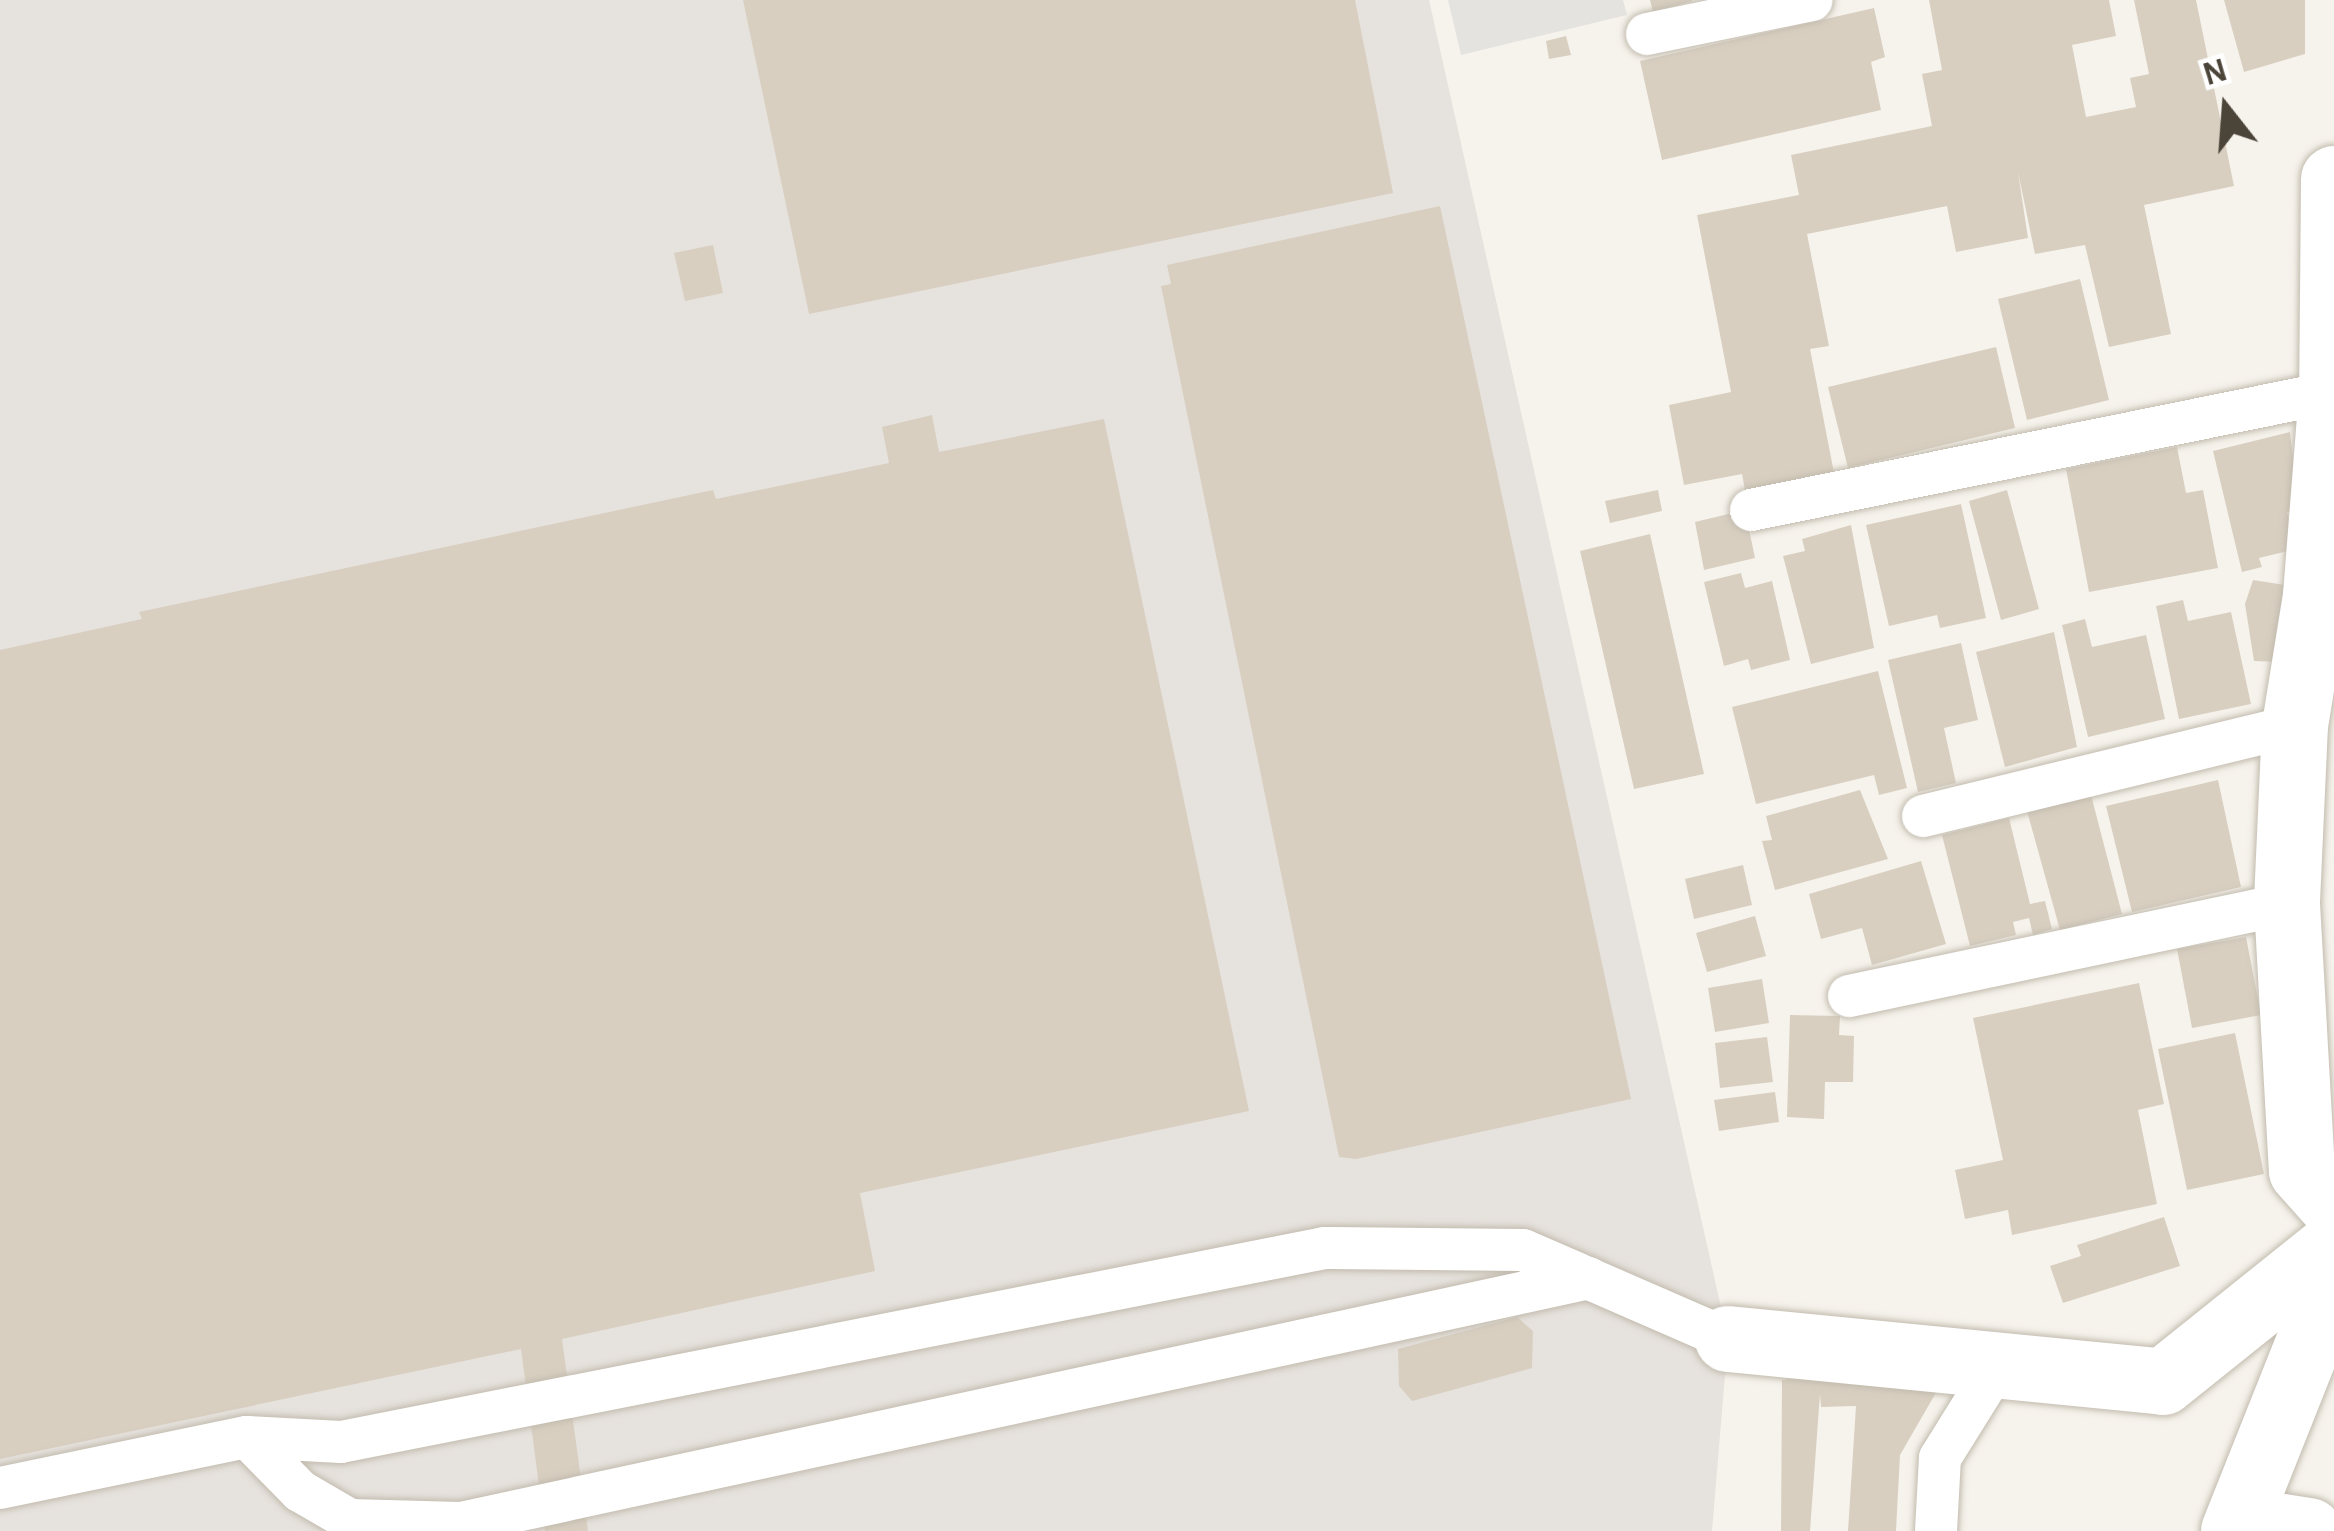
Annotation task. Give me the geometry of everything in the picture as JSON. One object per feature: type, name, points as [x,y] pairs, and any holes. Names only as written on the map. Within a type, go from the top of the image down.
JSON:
[{"type":"street","points":[[2334,178],[2325,596],[2295,724],[2288,904],[2302,1171],[2334,1207]]},
{"type":"street","points":[[1728,1339],[2163,1382],[2334,1245]]},
{"type":"street","points":[[2309,1531],[2236,1526],[2334,1280]]},
{"type":"lane","points":[[1647,34],[1812,0]]},
{"type":"lane","points":[[1751,510],[2332,392]]},
{"type":"lane","points":[[1923,816],[2295,724]]},
{"type":"lane","points":[[1849,996],[2288,904]]},
{"type":"lane","points":[[0,1488],[247,1437],[341,1442],[1324,1248],[1523,1250],[1728,1339]]},
{"type":"lane","points":[[247,1437],[300,1491],[350,1520],[461,1523],[1589,1278]]},
{"type":"lane","points":[[1936,1531],[1940,1458],[1998,1365]]},
{"type":"shaded area","points":[[0,0],[1429,0],[1728,1339],[1712,1531],[0,1531]]},
{"type":"shaded area","points":[[1448,0],[1623,0],[1627,15],[1461,55]]},
{"type":"building","points":[[743,0],[1355,0],[1393,193],[809,314]]},
{"type":"building","points":[[1650,0],[1692,0],[1692,1],[1653,12]]},
{"type":"building","points":[[1929,0],[2109,0],[2116,36],[2072,45],[2086,117],[2136,107],[2130,78],[2149,74],[2134,0],[2196,0],[2234,186],[2144,205],[2171,334],[2109,347],[2085,245],[2035,254],[2018,172],[2028,238],[1956,252],[1947,206],[1807,234],[1829,346],[1810,349],[1834,473],[1745,490],[1742,474],[1684,485],[1669,405],[1731,392],[1697,215],[1799,195],[1791,155],[1932,126],[1922,74],[1942,70]]},
{"type":"building","points":[[2224,0],[2305,0],[2305,54],[2244,72]]},
{"type":"building","points":[[1874,8],[1885,57],[1871,62],[1881,110],[1662,160],[1640,61]]},
{"type":"building","points":[[1566,36],[1571,55],[1549,59],[1546,41]]},
{"type":"building","points":[[1440,206],[1631,1099],[1356,1159],[1339,1157],[1161,286],[1171,284],[1167,265]]},
{"type":"building","points":[[713,245],[723,293],[685,301],[674,253]]},
{"type":"building","points":[[2080,279],[2109,400],[2027,420],[1998,299]]},
{"type":"building","points":[[1996,347],[2015,428],[1848,468],[1828,387]]},
{"type":"building","points":[[932,415],[939,452],[1104,419],[1249,1111],[860,1193],[875,1271],[562,1339],[588,1531],[545,1531],[521,1349],[0,1459],[0,650],[142,619],[139,612],[713,490],[716,499],[889,463],[882,427]]},
{"type":"building","points":[[2290,432],[2299,510],[2287,512],[2296,549],[2259,558],[2262,567],[2242,572],[2213,451]]},
{"type":"building","points":[[2177,447],[2186,493],[2203,490],[2218,568],[2089,592],[2066,469]]},
{"type":"building","points":[[1658,490],[1662,511],[1610,523],[1605,501]]},
{"type":"building","points":[[2007,490],[2039,609],[2001,620],[1969,501]]},
{"type":"building","points":[[1961,504],[1986,618],[1940,628],[1937,615],[1889,626],[1866,525]]},
{"type":"building","points":[[1745,510],[1755,558],[1704,570],[1695,522]]},
{"type":"building","points":[[1851,525],[1874,648],[1811,664],[1783,556],[1805,551],[1802,539]]},
{"type":"building","points":[[1650,534],[1704,774],[1634,789],[1580,551]]},
{"type":"building","points":[[1741,573],[1745,588],[1772,581],[1790,660],[1751,670],[1748,659],[1724,666],[1704,582]]},
{"type":"building","points":[[2253,580],[2292,586],[2279,662],[2254,661],[2245,604]]},
{"type":"building","points":[[2183,600],[2188,621],[2231,612],[2251,704],[2179,719],[2156,606]]},
{"type":"building","points":[[2085,619],[2092,647],[2146,635],[2165,719],[2088,737],[2062,625]]},
{"type":"building","points":[[2054,632],[2077,747],[2005,767],[1976,652]]},
{"type":"building","points":[[1961,643],[1978,720],[1944,728],[1956,783],[1918,792],[1888,660]]},
{"type":"building","points":[[1878,671],[1907,788],[1879,795],[1874,775],[1756,804],[1732,707]]},
{"type":"building","points":[[2218,780],[2241,887],[2132,912],[2106,806]]},
{"type":"building","points":[[1860,790],[1888,859],[1775,890],[1762,841],[1772,840],[1766,816]]},
{"type":"building","points":[[2091,795],[2122,914],[2060,930],[2027,811]]},
{"type":"building","points":[[2009,818],[2030,904],[2045,901],[2052,929],[2033,935],[2029,918],[2013,922],[2016,935],[1970,946],[1942,835]]},
{"type":"building","points":[[1921,861],[1946,944],[1872,965],[1862,928],[1821,939],[1809,894]]},
{"type":"building","points":[[1743,865],[1752,905],[1694,919],[1685,879]]},
{"type":"building","points":[[1755,916],[1766,956],[1707,972],[1696,933]]},
{"type":"building","points":[[2246,937],[2261,1015],[2192,1028],[2177,949]]},
{"type":"building","points":[[1762,979],[1769,1023],[1715,1032],[1708,988]]},
{"type":"building","points":[[2139,983],[2164,1104],[2138,1110],[2157,1204],[2012,1235],[2008,1210],[1965,1219],[1955,1170],[2003,1160],[1973,1018]]},
{"type":"building","points":[[1790,1015],[1840,1016],[1839,1035],[1854,1036],[1853,1082],[1825,1082],[1824,1119],[1787,1117]]},
{"type":"building","points":[[2235,1033],[2264,1174],[2187,1190],[2158,1049]]},
{"type":"building","points":[[1767,1037],[1773,1082],[1720,1088],[1715,1043]]},
{"type":"building","points":[[1775,1092],[1779,1122],[1719,1131],[1714,1100]]},
{"type":"building","points":[[2164,1217],[2180,1266],[2063,1303],[2050,1266],[2081,1256],[2077,1245]]},
{"type":"building","points":[[1517,1317],[1533,1331],[1532,1368],[1412,1401],[1399,1386],[1398,1349]]},
{"type":"building","points":[[1822,1373],[1941,1384],[1900,1455],[1896,1531],[1848,1531],[1856,1406],[1821,1407],[1820,1394],[1810,1531],[1781,1531],[1782,1380]]}]
